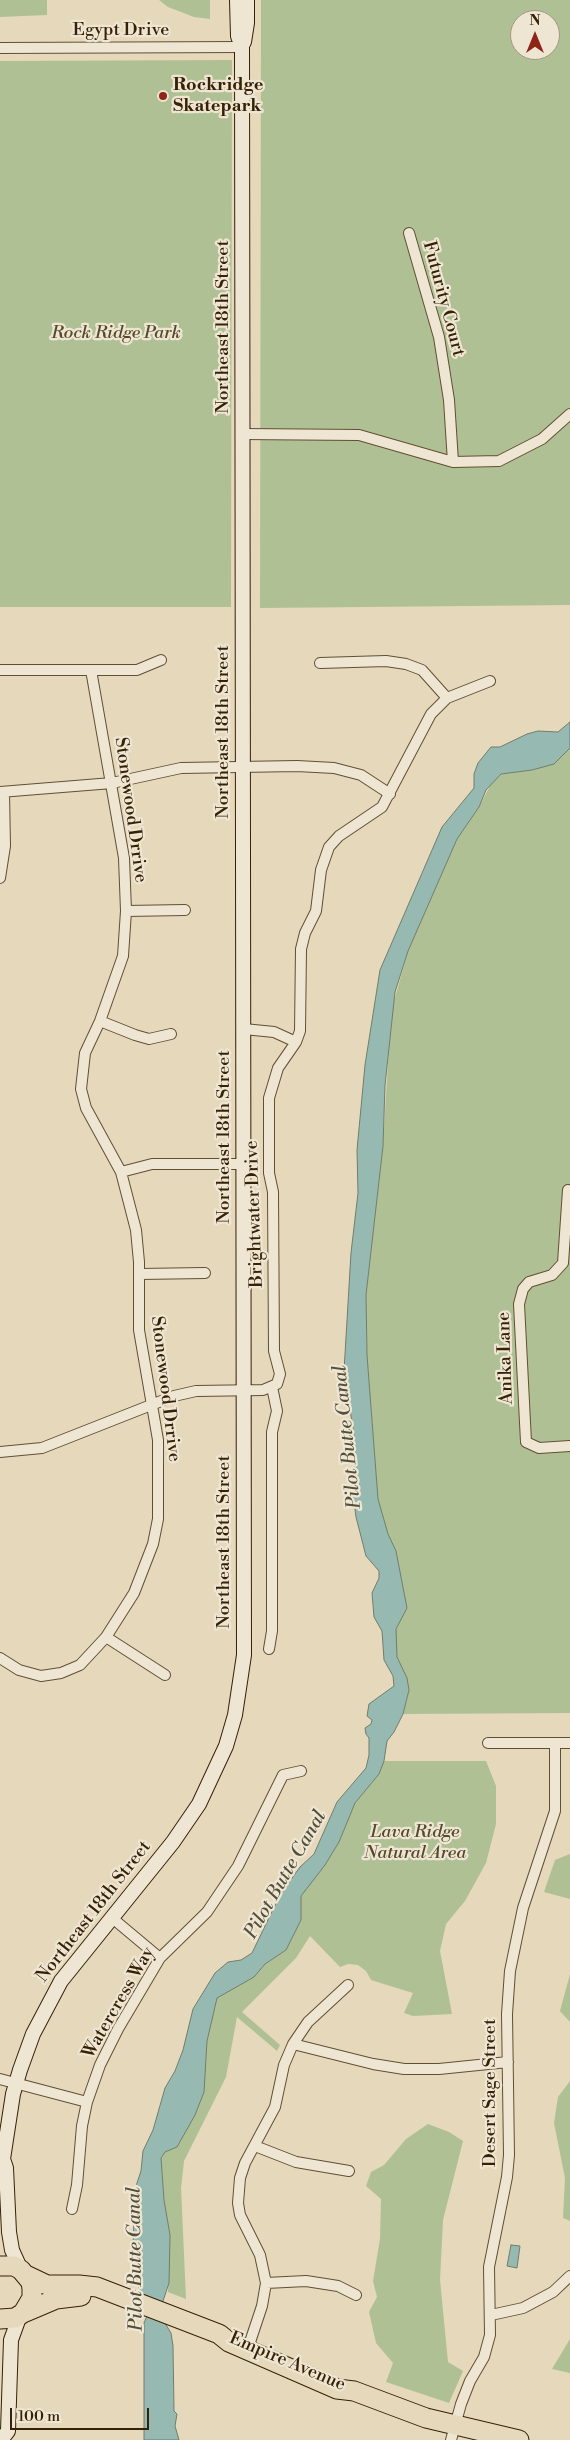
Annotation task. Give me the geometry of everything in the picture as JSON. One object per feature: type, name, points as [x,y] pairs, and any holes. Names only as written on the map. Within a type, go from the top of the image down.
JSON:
[{"type":"highway","name":"Empire Avenue","points":[[0,2266],[14,2266],[47,2285],[86,2285],[219,2334],[232,2335],[343,2381],[354,2391]]},
{"type":"highway","points":[[22,2314],[32,2298],[31,2282],[24,2272]]},
{"type":"highway","name":"Empire Avenue","points":[[0,2319],[22,2314],[56,2298],[88,2296],[120,2298]]},
{"type":"highway","name":"Empire Avenue","points":[[219,2334],[229,2342],[260,2357],[337,2389],[354,2391],[453,2433],[519,2440]]},
{"type":"main road","name":"Northeast 18th Street","points":[[24,2272],[12,2250],[9,2232],[6,2168],[2,2161],[16,2083],[33,2034],[61,1981],[110,1917],[172,1842],[199,1804],[222,1755],[235,1715],[244,1655],[242,47],[238,36],[237,0]]},
{"type":"main road","name":"Northeast 18th Street","points":[[242,47],[246,36],[247,0]]},
{"type":"main road","points":[[1,2440],[8,2431],[11,2340],[22,2314]]},
{"type":"main road","points":[[0,2435],[1,2440]]},
{"type":"street","name":"Egypt Drive","points":[[0,48],[242,47]]},
{"type":"street","name":"Futurity Court","points":[[409,233],[439,338],[449,400],[453,462]]},
{"type":"street","points":[[243,434],[359,435],[453,462],[499,461],[542,439],[570,414]]},
{"type":"street","points":[[0,670],[137,670],[161,660]]},
{"type":"street","points":[[320,663],[386,661],[406,664],[422,670],[448,698]]},
{"type":"street","name":"Stonewood Drrive","points":[[0,1658],[19,1670],[41,1676],[61,1673],[80,1665],[106,1637],[134,1593],[153,1544],[158,1519],[160,1488],[159,1447],[154,1406],[139,1330],[139,1274],[136,1230],[121,1172],[86,1108],[82,1089],[85,1053],[100,1020],[123,956],[126,911],[124,858],[91,670]]},
{"type":"street","name":"Brightwater Drive","points":[[269,1649],[272,1631],[272,1432],[277,1411],[272,1387],[277,1384],[280,1374],[274,1351],[273,1192],[269,1173],[269,1098],[278,1068],[296,1042],[302,1020],[301,949],[305,933],[316,911],[320,870],[329,847],[339,836],[382,807],[431,714],[448,698],[490,681]]},
{"type":"street","points":[[0,878],[5,846],[2,792],[112,783],[181,768],[243,767],[334,768],[361,775],[390,794]]},
{"type":"street","points":[[126,911],[185,910]]},
{"type":"street","points":[[100,1020],[134,1036],[148,1039],[171,1034]]},
{"type":"street","points":[[244,1030],[274,1032],[296,1042]]},
{"type":"street","points":[[121,1172],[152,1164],[244,1164]]},
{"type":"street","name":"Anika Lane","points":[[568,1190],[562,1263],[552,1275],[529,1282],[523,1289],[519,1304],[526,1442],[539,1448],[570,1446]]},
{"type":"street","points":[[139,1274],[205,1273]]},
{"type":"street","points":[[0,1452],[42,1448],[154,1406],[174,1396],[196,1391],[263,1390],[272,1387]]},
{"type":"street","points":[[106,1637],[165,1675]]},
{"type":"street","points":[[488,1743],[570,1743]]},
{"type":"street","name":"Desert Sage Street","points":[[453,2433],[470,2380],[484,2357],[490,2335],[491,2315],[488,2267],[507,2177],[509,2155],[507,2014],[510,1971],[523,1908],[555,1811],[555,1743]]},
{"type":"street","name":"Watercress Way","points":[[72,2209],[77,2185],[82,2126],[87,2102],[100,2065],[114,2036],[160,1958],[206,1912],[238,1866],[283,1775],[301,1771]]},
{"type":"street","points":[[110,1917],[160,1958]]},
{"type":"street","points":[[250,2342],[261,2312],[266,2283],[260,2255],[245,2228],[238,2202],[240,2178],[275,2107],[284,2065],[293,2044],[308,2022],[348,1985]]},
{"type":"street","points":[[293,2044],[373,2064],[404,2068],[439,2069],[508,2062]]},
{"type":"street","points":[[0,2080],[87,2102]]},
{"type":"street","points":[[255,2146],[296,2162],[349,2171]]},
{"type":"street","points":[[491,2315],[523,2308],[541,2299],[570,2276]]},
{"type":"street","points":[[266,2283],[306,2281],[338,2286],[356,2294]]},
{"type":"green space","points":[[0,0],[47,0],[47,15],[0,17]]},
{"type":"green space","points":[[159,0],[210,0],[210,19],[194,17],[168,7]]},
{"type":"green space","points":[[261,0],[570,0],[570,605],[260,608]]},
{"type":"green space","name":"Rock Ridge Park","points":[[232,60],[231,607],[0,607],[0,61]]},
{"type":"green space","points":[[570,748],[570,1713],[403,1714],[409,1690],[407,1678],[397,1657],[395,1640],[396,1629],[407,1608],[396,1551],[388,1534],[378,1499],[367,1355],[366,1295],[383,1146],[391,1012],[408,951],[457,839],[479,807],[492,782],[501,774],[532,770],[553,764]]},
{"type":"green space","name":"Lava Ridge Natural Area","points":[[384,1761],[486,1761],[496,1786],[496,1824],[486,1863],[465,1901],[446,1924],[440,1951],[452,2014],[413,2016],[404,2013],[413,1993],[371,1980],[366,1971],[358,1965],[348,1964],[340,1967],[310,1936],[296,1958],[242,2012],[280,2045],[277,2051],[237,2017],[226,2077],[184,2161],[181,2188],[186,2299],[168,2292],[170,2235],[164,2200],[161,2158],[165,2152],[177,2147],[195,2115],[204,2092],[207,2041],[217,1998],[254,1977],[265,1964],[286,1950],[301,1920],[301,1896],[304,1890],[325,1865],[339,1842],[355,1803],[379,1774]]},
{"type":"green space","points":[[570,1854],[570,1899],[544,1892],[555,1860]]},
{"type":"green space","points":[[570,1974],[570,2022],[560,2011]]},
{"type":"green space","points":[[570,2081],[570,2221],[563,2218],[565,2178],[554,2123],[558,2097]]},
{"type":"green space","points":[[428,2124],[449,2132],[463,2141],[443,2220],[440,2280],[448,2362],[463,2371],[449,2403],[386,2382],[393,2363],[376,2343],[369,2312],[377,2297],[373,2281],[380,2239],[381,2199],[366,2186],[371,2172],[384,2165],[406,2139]]},
{"type":"green space","points":[[570,2339],[570,2373],[552,2369]]},
{"type":"water","name":"Pilot Butte Canal","points":[[570,722],[570,748],[554,764],[532,770],[501,774],[486,790],[479,807],[457,839],[408,951],[395,992],[385,1085],[383,1146],[366,1295],[367,1355],[378,1499],[388,1534],[396,1551],[407,1608],[396,1629],[397,1657],[407,1678],[409,1690],[403,1714],[387,1741],[384,1761],[379,1774],[355,1803],[339,1842],[325,1865],[301,1896],[301,1920],[286,1950],[265,1964],[254,1977],[217,1998],[207,2041],[204,2092],[195,2115],[177,2147],[165,2152],[161,2158],[164,2200],[170,2235],[169,2283],[163,2301],[163,2320],[171,2333],[173,2346],[174,2411],[177,2414],[175,2426],[179,2440],[144,2440],[144,2323],[147,2316],[146,2301],[138,2286],[133,2246],[135,2189],[141,2171],[143,2151],[153,2130],[165,2088],[175,2071],[183,2050],[193,2009],[215,1973],[228,1962],[241,1960],[252,1953],[280,1895],[300,1867],[314,1854],[337,1802],[366,1768],[369,1755],[369,1738],[365,1728],[371,1724],[372,1720],[367,1716],[369,1704],[394,1686],[393,1676],[384,1660],[382,1631],[374,1617],[372,1593],[379,1578],[379,1571],[366,1556],[356,1517],[352,1487],[355,1456],[354,1435],[344,1371],[351,1253],[358,1193],[357,1150],[365,1065],[380,970],[442,827],[474,788],[474,774],[478,763],[491,747],[500,747],[527,734],[538,731],[558,732]]},
{"type":"water","points":[[511,2245],[520,2246],[517,2268],[507,2266]]},
{"type":"place","name":"Rockridge Skatepark","points":[[163,96]]}]
